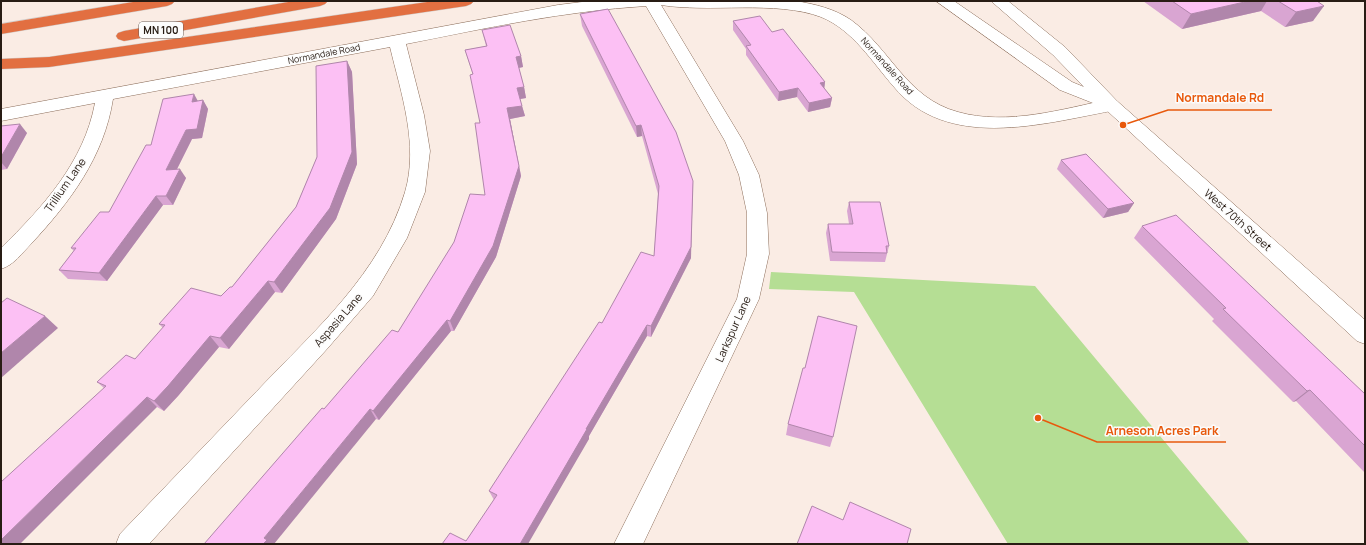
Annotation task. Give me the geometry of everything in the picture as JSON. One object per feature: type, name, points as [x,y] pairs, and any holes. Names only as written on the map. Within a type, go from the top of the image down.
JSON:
[{"type":"highway","points":[[1,25],[80,1]]},
{"type":"highway","name":"MN 100","points":[[1,29],[167,1]]},
{"type":"highway","name":"MN 100","points":[[1,58],[320,1]]},
{"type":"highway","points":[[1,64],[49,62],[466,1]]},
{"type":"street","name":"Normandale Road","points":[[1,115],[558,10],[602,4],[648,1]]},
{"type":"street","name":"Larkspur Lane","points":[[628,544],[727,345],[748,299],[758,254],[757,212],[750,175],[734,141],[652,1]]},
{"type":"street","name":"Normandale Road","points":[[663,1],[784,4],[826,13],[846,22],[907,92],[923,104],[943,114],[968,121],[992,124],[1015,122],[1111,105]]},
{"type":"street","name":"West 70th Street","points":[[944,1],[1066,86],[1111,105]]},
{"type":"street","name":"West 70th Street","points":[[998,1],[1059,50],[1111,105],[1365,334]]},
{"type":"street","name":"Aspasia Lane","points":[[130,544],[319,342],[365,290],[396,238],[415,192],[420,151],[414,115],[397,41]]},
{"type":"street","name":"Trillium Lane","points":[[1,261],[21,241],[57,199],[84,160],[99,126],[105,96]]},
{"type":"green space","points":[[771,272],[1035,286],[1250,544],[1008,544],[854,292],[769,289]]},
{"type":"building","points":[[1172,1],[1249,1],[1191,14]]},
{"type":"building","points":[[1278,1],[1317,1],[1324,6],[1296,12]]},
{"type":"building","points":[[608,9],[676,132],[693,181],[691,247],[651,326],[647,325],[520,544],[442,544],[450,533],[466,541],[497,495],[489,491],[599,322],[602,323],[641,252],[654,256],[659,186],[641,125],[636,126],[580,14]]},
{"type":"building","points":[[760,16],[772,32],[783,29],[825,82],[820,83],[832,98],[809,103],[798,88],[779,92],[746,46],[751,45],[733,21]]},
{"type":"building","points":[[510,25],[521,56],[516,57],[524,87],[517,88],[522,106],[507,108],[519,166],[493,246],[450,321],[447,320],[373,411],[370,409],[264,538],[267,540],[263,544],[204,544],[392,330],[398,332],[454,242],[470,194],[485,195],[475,123],[480,123],[470,75],[473,74],[465,50],[487,46],[482,30]]},
{"type":"building","points":[[347,61],[352,152],[330,208],[274,282],[268,281],[220,338],[210,336],[154,401],[147,397],[1,540],[1,482],[106,386],[97,382],[126,355],[135,359],[165,325],[159,324],[191,288],[221,296],[230,287],[232,287],[296,207],[317,157],[316,66]]},
{"type":"building","points":[[194,94],[192,102],[203,100],[197,129],[186,130],[166,170],[180,169],[166,196],[156,196],[99,273],[59,270],[76,248],[71,248],[100,212],[109,212],[146,145],[151,145],[163,99]]},
{"type":"building","points":[[20,124],[1,157],[1,126]]},
{"type":"building","points":[[1086,154],[1134,203],[1108,209],[1061,160]]},
{"type":"building","points":[[849,202],[880,202],[889,246],[886,246],[887,253],[832,252],[828,224],[853,224]]},
{"type":"building","points":[[1176,215],[1365,394],[1365,446],[1310,390],[1307,391],[1223,309],[1226,308],[1142,226]]},
{"type":"building","points":[[7,298],[45,316],[1,353],[1,303]]},
{"type":"building","points":[[818,316],[857,326],[833,437],[788,424],[803,368],[805,368]]},
{"type":"building","points":[[850,502],[911,529],[907,544],[797,544],[812,506],[843,520]]},
{"type":"place","name":"Normandale Rd","points":[[1123,125]]},
{"type":"place","name":"Arneson Acres Park","points":[[1038,418]]}]
